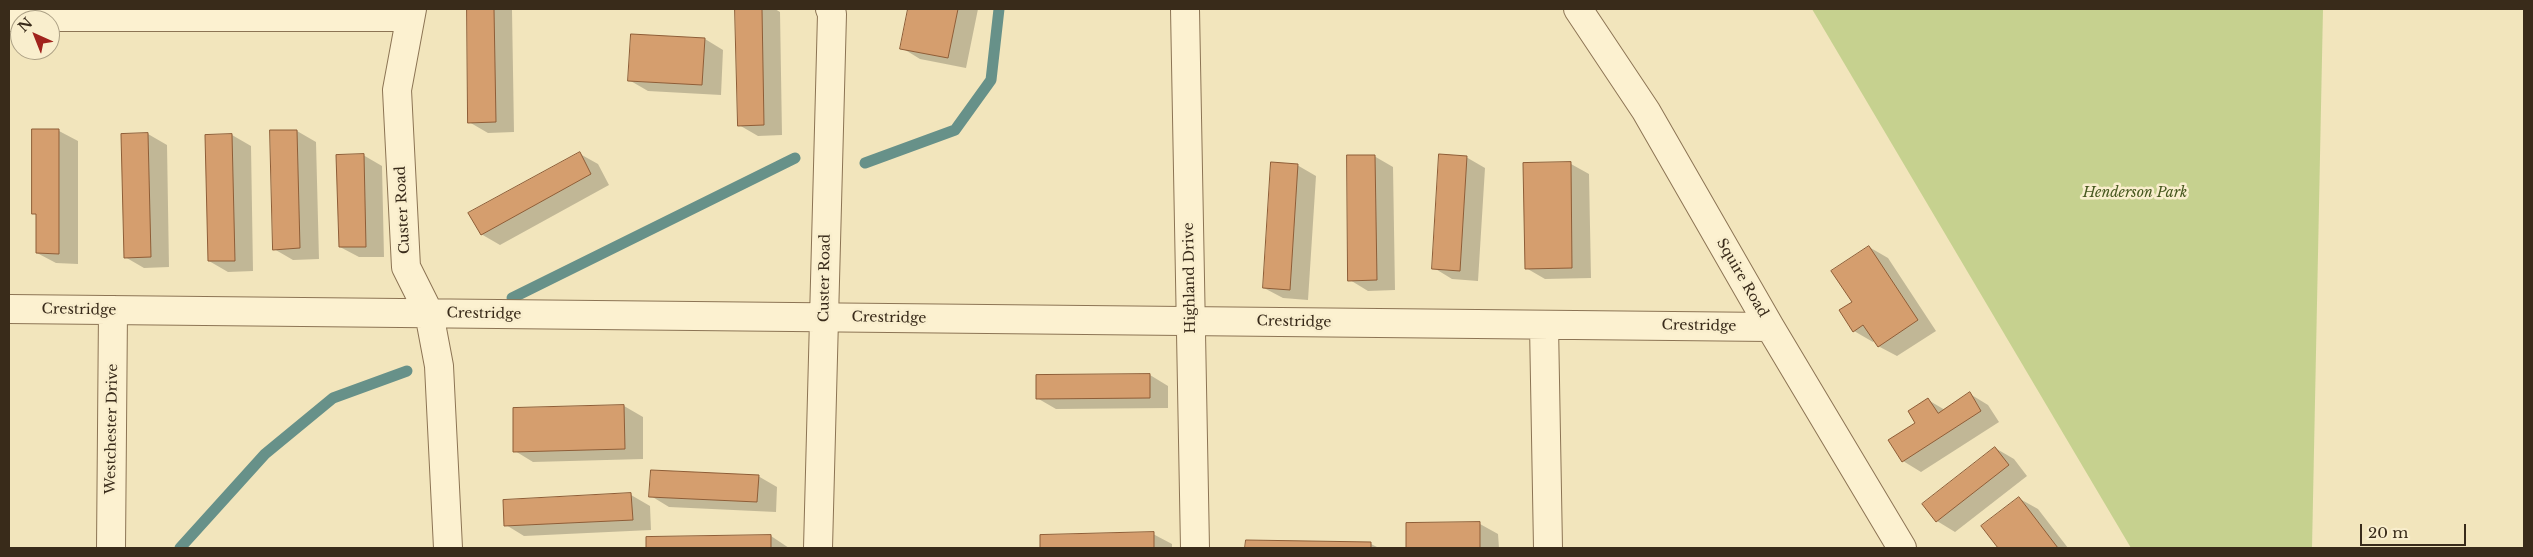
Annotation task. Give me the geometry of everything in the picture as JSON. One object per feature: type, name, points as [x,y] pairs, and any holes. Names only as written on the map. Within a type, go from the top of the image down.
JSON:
[{"type":"lane","name":"Custer Road","points":[[818,548],[832,14],[830,9]]},
{"type":"lane","name":"Highland Drive","points":[[1184,9],[1194,548]]},
{"type":"lane","name":"Squire Road","points":[[1578,9],[1646,110],[1770,327],[1902,548]]},
{"type":"lane","name":"Custer Road","points":[[9,17],[411,13],[397,90],[406,266],[429,313],[439,366],[448,548]]},
{"type":"lane","name":"Crestridge","points":[[9,309],[1770,327]]},
{"type":"lane","name":"Westchester Drive","points":[[111,548],[113,310]]},
{"type":"lane","points":[[1544,324],[1548,548]]},
{"type":"green space","name":"Henderson Park","points":[[1812,9],[2323,9],[2312,548],[2131,548]]},
{"type":"building","points":[[467,9],[494,9],[496,122],[468,123]]},
{"type":"building","points":[[735,9],[762,9],[764,125],[738,126]]},
{"type":"building","points":[[908,9],[958,9],[948,58],[900,49]]},
{"type":"building","points":[[631,34],[705,38],[702,85],[628,81]]},
{"type":"building","points":[[32,129],[59,129],[59,254],[36,253],[36,214],[32,214]]},
{"type":"building","points":[[270,130],[297,130],[300,248],[273,250]]},
{"type":"building","points":[[148,133],[151,257],[124,258],[121,134]]},
{"type":"building","points":[[232,134],[235,261],[208,261],[205,135]]},
{"type":"building","points":[[580,152],[591,174],[481,235],[468,213]]},
{"type":"building","points":[[364,154],[366,247],[339,247],[336,155]]},
{"type":"building","points":[[1439,154],[1467,156],[1460,271],[1432,269]]},
{"type":"building","points":[[1347,155],[1375,155],[1377,280],[1348,281]]},
{"type":"building","points":[[1271,162],[1298,164],[1290,290],[1263,288]]},
{"type":"building","points":[[1571,162],[1572,268],[1525,269],[1523,163]]},
{"type":"building","points":[[1869,246],[1918,320],[1878,347],[1863,325],[1853,332],[1839,310],[1852,302],[1831,271]]},
{"type":"building","points":[[1150,374],[1150,398],[1036,399],[1036,375]]},
{"type":"building","points":[[1970,392],[1981,411],[1902,462],[1888,440],[1915,423],[1908,411],[1928,398],[1938,413]]},
{"type":"building","points":[[624,405],[625,449],[513,452],[513,408]]},
{"type":"building","points":[[1995,447],[2009,465],[1936,522],[1922,504]]},
{"type":"building","points":[[651,470],[759,475],[757,502],[649,497]]},
{"type":"building","points":[[631,493],[633,520],[504,526],[503,500]]},
{"type":"building","points":[[2019,497],[2058,548],[1998,548],[1981,526]]},
{"type":"building","points":[[1480,522],[1480,548],[1406,548],[1406,523]]},
{"type":"building","points":[[1154,532],[1154,548],[1040,548],[1040,535]]},
{"type":"building","points":[[771,535],[771,548],[646,548],[646,537]]},
{"type":"building","points":[[1246,540],[1371,542],[1371,548],[1245,548]]},
{"type":"waterway","points":[[865,163],[955,130],[991,80],[999,9]]},
{"type":"waterway","points":[[512,298],[795,158]]},
{"type":"waterway","points":[[180,548],[265,454],[333,398],[407,371]]}]
